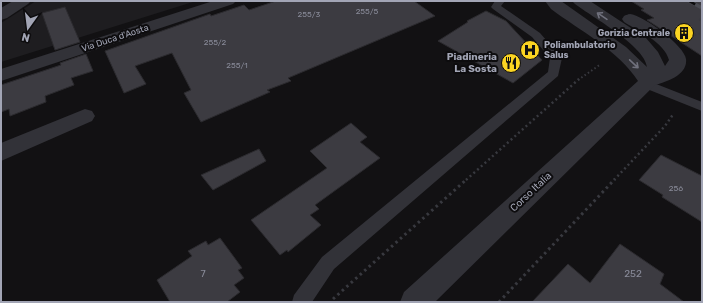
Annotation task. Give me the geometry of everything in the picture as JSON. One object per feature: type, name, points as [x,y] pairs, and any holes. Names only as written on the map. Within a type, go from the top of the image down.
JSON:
[{"type":"street","points":[[1,15],[23,1]]},
{"type":"street","name":"Via Duca d'Aosta","points":[[1,75],[228,1]]},
{"type":"street","points":[[553,1],[556,6],[628,59],[644,74],[647,83]]},
{"type":"street","points":[[580,1],[640,42],[651,54],[655,67],[655,73],[647,83]]},
{"type":"street","points":[[602,1],[657,36],[676,52],[678,60],[676,66],[670,71],[647,83]]},
{"type":"street","name":"Corso Italia","points":[[414,302],[647,83]]},
{"type":"street","points":[[1,152],[86,116]]},
{"type":"lane","points":[[301,302],[328,263],[554,73],[556,58],[536,35],[496,7],[500,1]]},
{"type":"lane","points":[[647,83],[702,107]]},
{"type":"path","points":[[333,299],[579,79],[601,64]]},
{"type":"path","points":[[499,302],[664,126],[676,111]]},
{"type":"shaded area","points":[[36,1],[196,1],[1,62],[1,23]]},
{"type":"building","points":[[276,1],[414,1],[435,16],[288,78],[291,81],[267,90],[270,92],[201,122],[184,93],[191,90],[172,53],[135,66],[146,84],[124,93],[105,51],[210,14],[211,16],[244,5],[249,10]]},
{"type":"building","name":"Gorizia Centrale","points":[[631,1],[702,1],[702,56],[647,20],[654,18],[641,10],[644,9]]},
{"type":"building","points":[[65,7],[80,42],[55,50],[42,13]]},
{"type":"building","points":[[486,11],[506,21],[542,60],[513,83],[438,41],[468,22],[467,21]]},
{"type":"building","points":[[86,54],[93,71],[71,78],[74,85],[45,96],[46,102],[10,116],[9,109],[1,112],[1,85],[61,65],[60,63]]},
{"type":"building","points":[[351,123],[367,137],[360,142],[380,158],[315,205],[319,209],[310,215],[321,225],[288,252],[287,250],[280,255],[251,220],[327,168],[310,151]]},
{"type":"building","points":[[259,149],[266,161],[213,190],[201,175]]},
{"type":"building","points":[[661,155],[702,176],[702,222],[662,197],[663,195],[639,180]]},
{"type":"building","points":[[220,238],[242,268],[238,270],[244,278],[234,285],[240,292],[227,302],[170,302],[157,280],[192,256],[188,251],[206,241],[208,245]]},
{"type":"building","points":[[620,244],[664,274],[660,284],[684,302],[532,302],[568,264],[590,283]]},
{"type":"railway","points":[[689,1],[702,8]]},
{"type":"place","name":"Gorizia Centrale","points":[[684,33]]},
{"type":"place","name":"Poliambulatorio Salus","points":[[530,50]]},
{"type":"place","name":"Piadineria La Sosta","points":[[511,63]]}]
